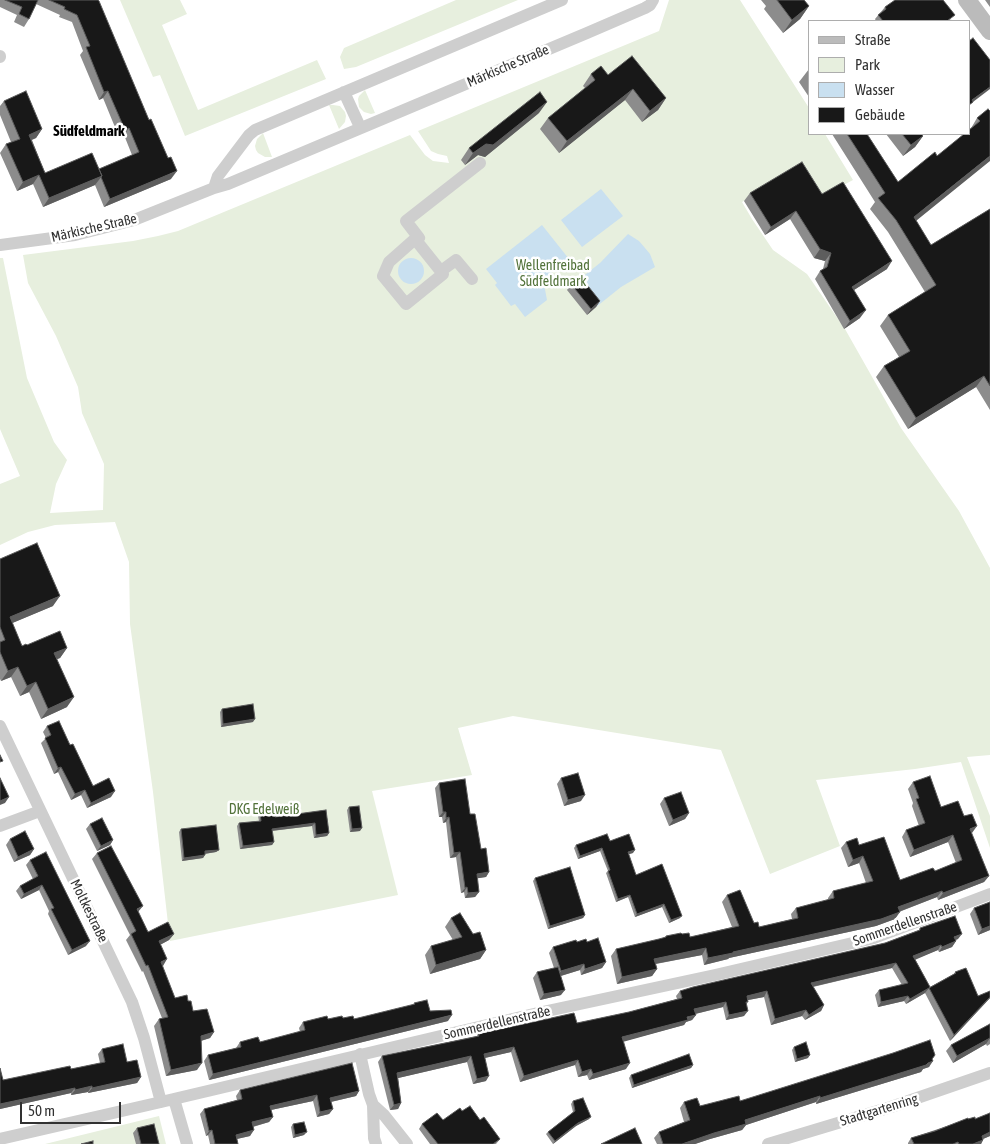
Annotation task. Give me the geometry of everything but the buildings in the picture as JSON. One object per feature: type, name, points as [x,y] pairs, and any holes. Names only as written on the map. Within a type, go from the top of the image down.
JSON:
[{"type":"street","points":[[214,188],[218,176],[249,135],[255,130],[562,0]]},
{"type":"street","name":"Märkische Straße","points":[[0,245],[75,235],[134,220],[228,184],[645,8],[653,0]]},
{"type":"street","points":[[966,0],[990,31]]},
{"type":"street","points":[[344,92],[360,127]]},
{"type":"street","points":[[416,241],[419,238],[406,221],[480,163]]},
{"type":"street","points":[[415,239],[416,241],[443,274],[406,304],[383,276],[389,262],[415,239]]},
{"type":"street","points":[[440,271],[456,260],[472,279]]},
{"type":"street","name":"Moltkestraße","points":[[0,726],[132,1002],[161,1102]]},
{"type":"street","points":[[0,826],[40,811]]},
{"type":"street","name":"Sommerdellenstraße","points":[[0,1139],[538,1013],[874,938],[990,894]]},
{"type":"street","points":[[360,1054],[368,1094],[373,1105],[374,1138],[376,1144]]},
{"type":"street","name":"Stadtgartenring","points":[[768,1144],[891,1107],[990,1073]]},
{"type":"street","points":[[174,1099],[187,1144]]},
{"type":"street","points":[[373,1105],[384,1115],[407,1144]]},
{"type":"green space","points":[[120,0],[180,0],[187,14],[162,25],[198,110],[317,60],[326,79],[185,136],[160,75],[153,77]]},
{"type":"green space","points":[[456,0],[518,0],[356,67],[344,69],[340,57],[344,48]]},
{"type":"green space","points":[[669,0],[740,0],[808,106],[808,135],[826,135],[853,180],[817,199],[798,167],[742,202],[773,250],[807,274],[845,329],[901,428],[959,511],[990,568],[990,755],[967,757],[990,816],[990,848],[961,762],[816,780],[840,846],[770,874],[721,750],[513,716],[458,728],[472,775],[372,791],[398,895],[170,941],[153,792],[130,624],[129,562],[115,522],[55,525],[28,532],[0,545],[0,484],[20,476],[0,429],[0,258],[3,258],[27,378],[54,442],[67,460],[56,484],[50,513],[103,510],[104,464],[82,413],[78,387],[56,336],[28,283],[23,255],[133,241],[178,231],[410,135],[425,155],[433,161],[449,163],[447,156],[431,151],[418,131],[659,31]]},
{"type":"green space","points":[[365,90],[375,113],[364,112],[359,107],[359,96]]},
{"type":"green space","points":[[329,105],[340,106],[345,112],[345,122],[339,129]]},
{"type":"green space","points":[[263,133],[272,157],[265,157],[256,150],[257,139]]},
{"type":"green space","points":[[159,1116],[166,1144],[45,1144]]},
{"type":"water","points":[[601,189],[623,216],[582,247],[561,220]]},
{"type":"water","points":[[542,225],[569,259],[543,279],[547,300],[525,317],[515,304],[511,306],[495,285],[497,283],[486,269]]},
{"type":"water","points":[[628,234],[639,241],[650,254],[655,267],[621,287],[596,307],[576,282],[600,263]]},
{"type":"water","points":[[411,258],[420,262],[424,271],[420,280],[411,284],[402,280],[398,271],[402,262]]},
{"type":"district","name":"Südfeldmark","points":[[89,131]]},
{"type":"park label","name":"Wellenfreibad Südfeldmark","points":[[553,274]]},
{"type":"park label","name":"DKG Edelweiß","points":[[264,810]]}]
